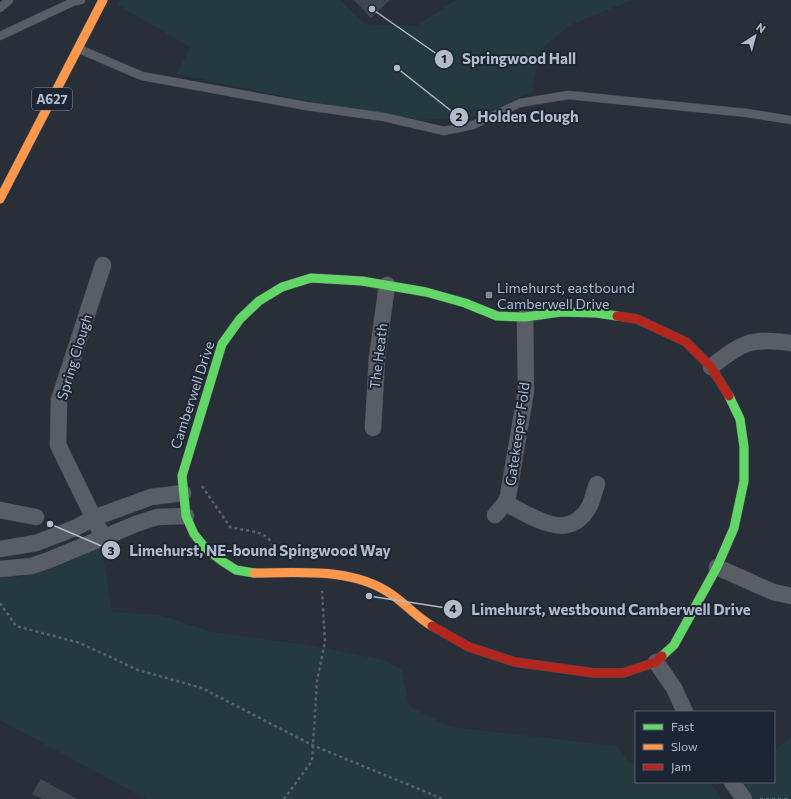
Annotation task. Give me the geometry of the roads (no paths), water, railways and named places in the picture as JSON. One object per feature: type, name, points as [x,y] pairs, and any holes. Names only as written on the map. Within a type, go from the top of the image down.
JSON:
[{"type":"main road","name":"A627","points":[[0,199],[102,1]]},
{"type":"main road","name":"Camberwell Drive","points":[[311,278],[362,281],[387,285],[465,303],[497,316],[525,317],[561,312],[596,313],[637,319],[686,342],[711,368],[723,384],[740,419],[744,447],[744,481],[734,528],[717,566],[674,644],[656,662],[623,673],[594,673],[515,662],[469,647],[418,618],[391,594],[364,580],[321,573],[277,574],[236,570],[206,549],[194,534],[186,516],[182,476],[222,344],[234,324],[253,304],[290,283],[311,278]]},
{"type":"street","name":"Spring Clough","points":[[103,265],[59,400],[58,446],[103,537]]},
{"type":"street","name":"The Heath","points":[[372,428],[377,358],[387,285]]},
{"type":"street","name":"Gatekeeper Fold","points":[[495,515],[506,503],[508,496],[526,391],[525,317]]},
{"type":"street","points":[[711,368],[734,350],[754,340],[791,343]]},
{"type":"street","name":"Gatekeeper Fold","points":[[506,503],[549,525],[563,527],[580,518],[589,507],[597,484]]},
{"type":"street","points":[[0,549],[36,543],[75,528],[94,518],[151,497],[183,493]]},
{"type":"street","points":[[0,510],[36,517]]},
{"type":"street","points":[[0,569],[32,566],[157,517],[186,516]]},
{"type":"street","points":[[717,566],[773,592],[791,596]]},
{"type":"street","points":[[656,662],[674,688],[685,711]]},
{"type":"street","points":[[733,783],[744,799]]},
{"type":"lane","points":[[0,8],[9,0]]},
{"type":"lane","points":[[0,36],[75,1],[81,0]]},
{"type":"lane","points":[[84,0],[102,1]]},
{"type":"lane","points":[[78,49],[142,76],[306,106],[384,117],[444,131],[473,125],[520,103],[568,95],[747,113],[791,120]]},
{"type":"place","name":"Springwood Hall","points":[[372,9]]},
{"type":"place","name":"Holden Clough","points":[[397,68]]},
{"type":"place","name":"Limehurst, eastbound Camberwell Drive","points":[[489,295]]},
{"type":"place","name":"Limehurst, NE-bound Spingwood Way","points":[[50,524]]},
{"type":"place","name":"Limehurst, westbound Camberwell Drive","points":[[369,596]]}]
